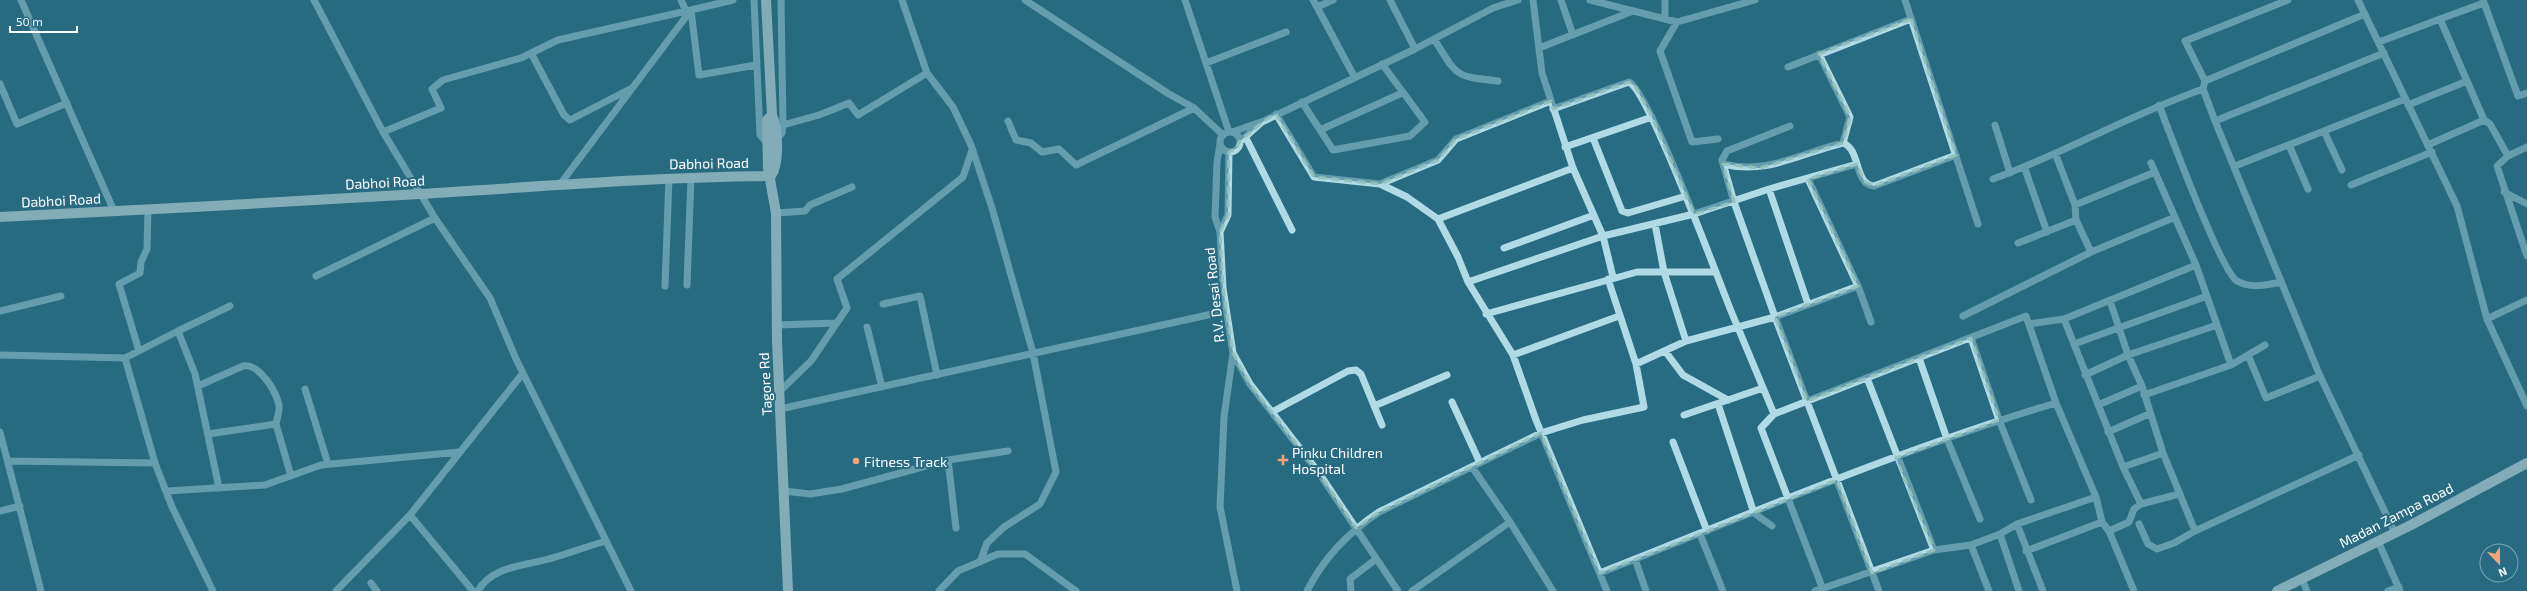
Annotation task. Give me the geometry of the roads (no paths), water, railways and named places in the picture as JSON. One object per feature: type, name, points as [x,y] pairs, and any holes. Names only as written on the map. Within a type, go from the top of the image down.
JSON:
[{"type":"main road","points":[[766,0],[774,134],[775,170],[771,176]]},
{"type":"main road","name":"Dabhoi Road","points":[[0,217],[420,194],[561,183],[691,177],[771,176]]},
{"type":"main road","name":"Tagore Rd","points":[[771,176],[776,213],[777,325],[788,591]]},
{"type":"main road","name":"Madan Zampa Road","points":[[2281,590],[2395,533],[2527,463]]},
{"type":"street","points":[[21,0],[114,211]]},
{"type":"street","points":[[314,0],[383,132],[435,218],[490,298],[523,373],[631,591]]},
{"type":"street","points":[[681,0],[688,10],[699,76],[756,65]]},
{"type":"street","points":[[383,132],[441,108],[432,88],[443,80],[531,53],[558,40],[733,0]]},
{"type":"street","points":[[754,0],[760,135],[774,134],[849,103],[858,116],[927,73]]},
{"type":"street","points":[[774,134],[781,0]]},
{"type":"street","points":[[902,0],[927,73],[953,107],[972,150],[1007,254],[1033,353],[1056,472],[1040,504],[1004,527],[987,543],[980,562]]},
{"type":"street","points":[[1025,0],[1037,3],[1169,94],[1194,108],[1228,133],[1238,136],[1243,140],[1292,230]]},
{"type":"street","points":[[1185,0],[1228,133]]},
{"type":"street","points":[[1313,0],[1354,76]]},
{"type":"street","points":[[1317,7],[1334,0]]},
{"type":"street","points":[[1390,0],[1416,49]]},
{"type":"street","points":[[1264,120],[1243,140],[1237,148],[1229,152],[1223,149],[1220,144],[1228,133],[1264,120],[1354,76],[1416,49],[1493,8],[1518,0]]},
{"type":"street","points":[[1307,591],[1316,572],[1356,528],[1379,512],[1541,433],[1583,420],[1644,407],[1636,364],[1619,316],[1610,278],[1603,236],[1573,168],[1542,73],[1533,0]]},
{"type":"street","points":[[1561,0],[1573,35]]},
{"type":"street","points":[[1590,0],[1677,22],[1755,0]]},
{"type":"street","points":[[1665,0],[1665,19]]},
{"type":"street","points":[[1905,0],[1978,224]]},
{"type":"street","points":[[2288,0],[2185,41],[2205,81],[2203,89],[2215,121],[2235,166],[2320,376],[2395,533]]},
{"type":"street","points":[[2358,0],[2407,102],[2430,144],[2432,152],[2457,206],[2487,319],[2527,406]]},
{"type":"street","points":[[2379,42],[2484,1],[2518,96],[2527,93]]},
{"type":"street","points":[[561,183],[688,10]]},
{"type":"street","points":[[1539,48],[1633,11]]},
{"type":"street","points":[[2205,81],[2366,14]]},
{"type":"street","points":[[1788,66],[1912,19]]},
{"type":"street","points":[[2440,19],[2484,120],[2490,124],[2508,156]]},
{"type":"street","points":[[1677,22],[1660,51],[1692,142],[1718,140]]},
{"type":"street","points":[[1206,63],[1286,32]]},
{"type":"street","points":[[1434,39],[1458,75],[1469,78],[1498,81]]},
{"type":"street","points":[[531,53],[564,115],[570,120],[632,88]]},
{"type":"street","points":[[2215,121],[2384,53]]},
{"type":"street","points":[[1819,54],[1850,117],[1843,143]]},
{"type":"street","points":[[1302,102],[1333,150],[1410,136],[1425,122],[1402,93],[1382,64]]},
{"type":"street","points":[[2235,166],[2324,131],[2467,81]]},
{"type":"street","points":[[1553,109],[1629,82],[1635,86],[1652,117],[1694,214],[1774,414]]},
{"type":"street","points":[[0,84],[17,124],[67,103]]},
{"type":"street","points":[[1993,179],[2025,169],[2055,153],[2159,105],[2203,89]]},
{"type":"street","points":[[1320,130],[1402,93]]},
{"type":"street","points":[[1380,184],[1438,160],[1456,139],[1551,101]]},
{"type":"street","points":[[2159,105],[2220,256],[2235,280],[2249,287],[2281,282]]},
{"type":"street","points":[[1008,121],[1016,140],[1031,143],[1042,152],[1059,149],[1076,165],[1194,108]]},
{"type":"street","points":[[1276,114],[1314,177],[1380,184],[1407,197],[1438,219],[1458,257],[1468,282],[1486,314],[1513,355],[1541,433],[1607,591]]},
{"type":"street","points":[[1566,147],[1652,117]]},
{"type":"street","points":[[2430,144],[2484,120]]},
{"type":"street","points":[[1995,125],[2010,173]]},
{"type":"street","points":[[1790,126],[1727,151],[1723,156],[1723,164],[1734,202],[1775,317],[1880,591]]},
{"type":"street","points":[[2324,131],[2342,170]]},
{"type":"street","points":[[1593,138],[1622,211],[1628,213],[1686,196]]},
{"type":"street","points":[[1723,164],[1740,168],[1760,168],[1843,143],[1851,148],[1864,181],[1869,185],[1874,186],[1956,155]]},
{"type":"street","name":"R.V. Desai Road","points":[[1220,144],[1217,162],[1215,217],[1220,232],[1226,311],[1234,353],[1250,384],[1319,473],[1398,591]]},
{"type":"street","points":[[2289,144],[2308,189]]},
{"type":"street","points":[[2527,147],[2508,156],[2497,166],[2504,192],[2527,256]]},
{"type":"street","points":[[780,391],[811,361],[847,308],[837,279],[936,201],[963,177],[972,150]]},
{"type":"street","name":"R.V. Desai Road","points":[[1220,232],[1228,214],[1229,152]]},
{"type":"street","points":[[2351,185],[2432,152]]},
{"type":"street","points":[[2055,153],[2075,205],[2076,220],[2091,252]]},
{"type":"street","points":[[2151,163],[2173,218],[2196,265],[2231,364]]},
{"type":"street","points":[[1468,282],[1603,236],[1694,214],[1734,202],[1769,189],[1857,164]]},
{"type":"street","points":[[1438,219],[1573,168]]},
{"type":"street","points":[[2025,169],[2047,232]]},
{"type":"street","points":[[2075,205],[2155,172]]},
{"type":"street","points":[[687,285],[691,177]]},
{"type":"street","points":[[665,286],[669,178]]},
{"type":"street","points":[[1808,179],[1858,286],[1871,322]]},
{"type":"street","points":[[776,213],[805,211],[810,205],[852,187]]},
{"type":"street","points":[[1769,189],[1808,304]]},
{"type":"street","points":[[2504,192],[2527,204]]},
{"type":"street","points":[[139,351],[119,284],[140,273],[141,262],[147,249],[148,209]]},
{"type":"street","points":[[1504,248],[1594,215]]},
{"type":"street","points":[[316,276],[435,218]]},
{"type":"street","points":[[1964,316],[2091,252],[2173,218]]},
{"type":"street","points":[[2018,243],[2076,220]]},
{"type":"street","points":[[1655,224],[1664,272],[1686,341]]},
{"type":"street","points":[[2029,324],[2064,319],[2196,265]]},
{"type":"street","points":[[1486,314],[1610,278],[1637,272],[1716,272]]},
{"type":"street","points":[[1636,364],[1686,341],[1739,329],[1858,286]]},
{"type":"street","points":[[0,311],[61,296]]},
{"type":"street","points":[[883,304],[920,296],[937,374]]},
{"type":"street","points":[[2074,344],[2207,296]]},
{"type":"street","points":[[2487,319],[2527,300]]},
{"type":"street","points":[[2110,301],[2128,355],[2142,386],[2163,453],[2195,531]]},
{"type":"street","points":[[0,355],[125,358],[230,306]]},
{"type":"street","points":[[780,409],[1226,311]]},
{"type":"street","points":[[1513,355],[1619,316]]},
{"type":"street","points":[[2096,497],[2016,524],[2000,534],[1971,545],[1934,550],[1872,573],[1819,589],[1761,428],[1774,414],[2026,316],[2056,403],[2096,497],[2102,522],[2109,531],[2134,591]]},
{"type":"street","points":[[2064,319],[2108,432],[2141,504]]},
{"type":"street","points":[[777,325],[836,323]]},
{"type":"street","points":[[2085,375],[2128,355],[2217,324]]},
{"type":"street","points":[[867,327],[882,387]]},
{"type":"street","points":[[178,331],[198,386],[219,488]]},
{"type":"street","points":[[1971,338],[1999,420],[2031,500]]},
{"type":"street","points":[[2144,395],[2231,364],[2265,345]]},
{"type":"street","points":[[1665,351],[1682,375],[1728,400]]},
{"type":"street","points":[[1234,353],[1224,417],[1220,507],[1238,591]]},
{"type":"street","points":[[2248,355],[2266,398],[2320,376]]},
{"type":"street","points":[[125,358],[155,463],[172,507],[213,591]]},
{"type":"street","points":[[1919,358],[1947,439],[1980,519]]},
{"type":"street","points":[[198,386],[243,366],[254,368],[271,386],[280,406],[276,424],[291,476]]},
{"type":"street","points":[[1272,412],[1352,370],[1361,374],[1382,425]]},
{"type":"street","points":[[336,591],[410,515],[523,373]]},
{"type":"street","points":[[1374,406],[1448,375]]},
{"type":"street","points":[[1866,378],[1896,458],[1934,550]]},
{"type":"street","points":[[2098,404],[2142,386]]},
{"type":"street","points":[[1684,415],[1763,388]]},
{"type":"street","points":[[305,389],[328,464]]},
{"type":"street","points":[[1452,402],[1480,463]]},
{"type":"street","points":[[1600,573],[1896,458],[1999,420],[2056,403]]},
{"type":"street","points":[[1718,404],[1753,513],[1772,526]]},
{"type":"street","points":[[2108,432],[2150,414]]},
{"type":"street","points":[[208,434],[276,424]]},
{"type":"street","points":[[0,432],[41,591]]},
{"type":"street","points":[[1673,442],[1723,591]]},
{"type":"street","points":[[784,491],[810,494],[842,489],[948,460],[1008,451]]},
{"type":"street","points":[[167,491],[265,485],[328,464],[460,452]]},
{"type":"street","points":[[2123,467],[2163,453]]},
{"type":"street","points":[[2139,524],[2148,544],[2156,549],[2174,543],[2195,531],[2359,455]]},
{"type":"street","points":[[948,460],[956,528]]},
{"type":"street","points":[[8,461],[155,463]]},
{"type":"street","points":[[1472,467],[1510,522],[1553,591]]},
{"type":"street","points":[[2109,531],[2129,522],[2134,509],[2141,504],[2179,494]]},
{"type":"street","points":[[0,512],[20,506]]},
{"type":"street","points":[[410,515],[473,591]]},
{"type":"street","points":[[1412,591],[1510,522]]},
{"type":"street","points":[[2026,551],[2102,522]]},
{"type":"street","points":[[2016,524],[2043,591]]},
{"type":"street","points":[[2000,534],[2019,591]]},
{"type":"street","points":[[478,591],[482,583],[497,572],[553,558],[606,541]]},
{"type":"street","points":[[2378,541],[2400,589],[2388,591]]},
{"type":"street","points":[[1971,545],[1989,591]]},
{"type":"street","points":[[939,591],[958,571],[998,554],[1025,554],[1076,591]]},
{"type":"street","points":[[1351,591],[1350,578],[1376,559]]},
{"type":"street","points":[[1635,560],[1646,591]]},
{"type":"street","points":[[2302,579],[2307,591]]},
{"type":"street","points":[[371,583],[377,591]]},
{"type":"place","name":"Pinku Children Hospital","points":[[1283,460]]},
{"type":"place","name":"Fitness Track","points":[[856,461]]}]
